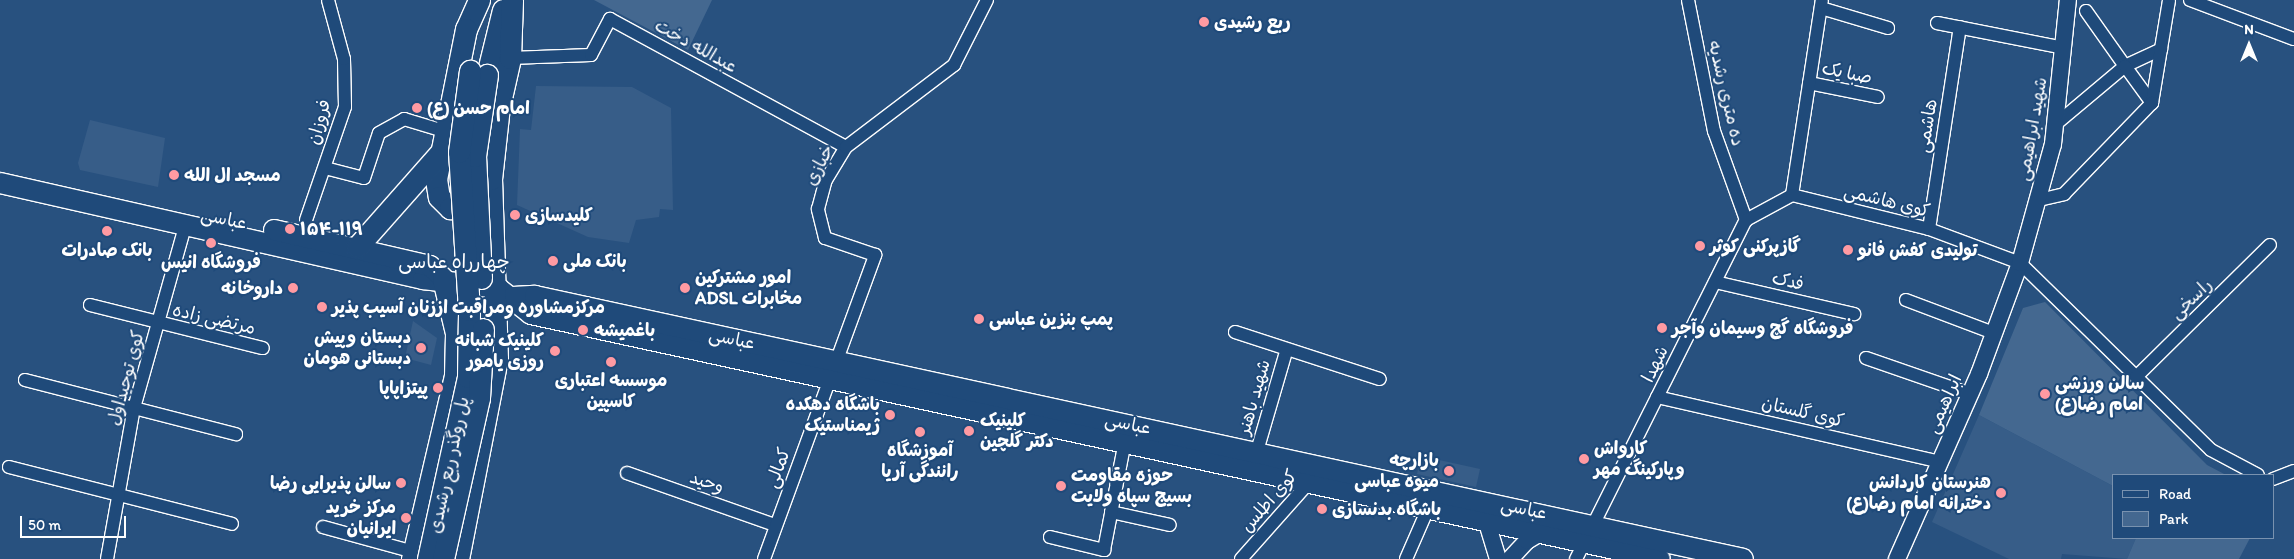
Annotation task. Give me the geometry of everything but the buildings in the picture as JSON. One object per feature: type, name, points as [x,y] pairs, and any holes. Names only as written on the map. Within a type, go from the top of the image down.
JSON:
[{"type":"highway","points":[[479,0],[466,29],[445,141],[436,178],[439,197],[457,209],[482,209],[491,202]]},
{"type":"highway","points":[[478,73],[487,0]]},
{"type":"highway","points":[[478,73],[506,0]]},
{"type":"highway","points":[[458,559],[468,516],[497,359],[506,292],[491,202],[498,107],[510,58],[512,0]]},
{"type":"highway","name":"پل روگذر ربع رشیدی","points":[[418,557],[468,377],[469,310],[459,152],[478,73]]},
{"type":"highway","name":"پل روگذر ربع رشیدی","points":[[443,559],[483,370],[476,156],[478,73]]},
{"type":"highway","points":[[357,248],[445,141]]},
{"type":"highway","points":[[418,557],[425,506],[454,375],[456,334],[443,278]]},
{"type":"highway","points":[[425,506],[439,496],[451,495],[463,504],[468,516]]},
{"type":"main road","name":"عباسى","points":[[0,172],[357,248],[430,266],[443,278]]},
{"type":"main road","name":"عباسى","points":[[0,183],[186,223],[341,261],[443,278],[506,292],[531,314],[830,369],[1127,434],[1309,482],[1432,498],[1479,499],[1742,559]]},
{"type":"main road","name":"عباسى","points":[[1127,434],[1257,452],[1324,466],[1432,498],[1487,520],[1543,532],[1581,550],[1660,559]]},
{"type":"street","name":"فروزان","points":[[306,220],[345,107],[344,59],[328,0]]},
{"type":"street","name":"خبازی","points":[[830,369],[875,255],[825,238],[818,209],[826,180],[846,147],[954,65],[986,0]]},
{"type":"street","name":"ده متری رشدیه","points":[[1688,0],[1714,131],[1746,220]]},
{"type":"street","name":"شهید ابراهیمی","points":[[2020,263],[2039,200],[2056,124],[2068,0]]},
{"type":"street","points":[[2039,200],[2064,194],[2152,103],[2170,0]]},
{"type":"street","points":[[2190,0],[2294,39]]},
{"type":"street","points":[[1746,220],[1792,195],[1821,4],[1888,28]]},
{"type":"street","points":[[2086,11],[2152,103]]},
{"type":"street","name":"عبدالله دخت","points":[[510,58],[591,55],[610,19],[846,147]]},
{"type":"street","points":[[1937,23],[2064,48]]},
{"type":"street","name":"هاشمی","points":[[1929,230],[1960,27]]},
{"type":"street","points":[[2056,124],[2125,66],[2161,49]]},
{"type":"street","name":"صبا یک","points":[[1809,83],[1878,97]]},
{"type":"street","points":[[325,168],[364,178],[379,133],[404,119],[445,141]]},
{"type":"street","name":"کوی هاشمی","points":[[1792,195],[1929,230],[2020,263]]},
{"type":"street","name":"شهدا","points":[[1581,550],[1746,220]]},
{"type":"street","name":"کوی توحیداول","points":[[107,559],[107,543],[134,408],[186,223]]},
{"type":"street","name":"راسخی","points":[[2136,377],[2270,245]]},
{"type":"street","points":[[2020,263],[2210,450],[2256,474]]},
{"type":"street","name":"ابراهیمی","points":[[1897,559],[1970,394],[2020,263]]},
{"type":"street","name":"فدک","points":[[1715,282],[1854,314]]},
{"type":"street","points":[[1906,300],[1994,334]]},
{"type":"street","name":"مرتضی زاده","points":[[90,305],[158,324],[263,348]]},
{"type":"street","name":"شهید باهنر","points":[[1235,332],[1286,352],[1380,380]]},
{"type":"street","name":"شهید باهنر","points":[[1257,452],[1286,352]]},
{"type":"street","points":[[1866,358],[1970,394]]},
{"type":"street","name":"کمالی","points":[[764,559],[830,369]]},
{"type":"street","points":[[25,380],[236,434]]},
{"type":"street","name":"کوی گلستان","points":[[1658,398],[1940,462]]},
{"type":"street","points":[[1050,538],[1104,550],[1127,434]]},
{"type":"street","name":"کوی اطلس","points":[[1241,559],[1324,466]]},
{"type":"street","points":[[9,467],[232,524]]},
{"type":"street","points":[[2274,479],[2294,471]]},
{"type":"street","name":"وحید","points":[[627,473],[775,525]]},
{"type":"street","points":[[1406,559],[1432,498]]},
{"type":"street","points":[[1479,499],[1498,559]]},
{"type":"street","points":[[1111,512],[1170,525]]},
{"type":"street","points":[[1510,559],[1526,541],[1565,518]]},
{"type":"street","points":[[323,527],[418,557]]},
{"type":"shaded area","points":[[536,86],[632,87],[671,108],[673,210],[660,209],[659,217],[636,220],[629,243],[588,237],[517,205],[520,129],[531,130]]},
{"type":"shaded area","points":[[90,120],[165,138],[158,187],[80,170],[78,163]]},
{"type":"shaded area","name":"دبستان وپیش دبستانی هومان","points":[[413,321],[437,338],[431,365],[405,358]]},
{"type":"shaded area","name":"هنرستان کاردانش دخترانه امام رضا(ع)","points":[[1979,415],[2112,485],[2112,539],[2136,539],[2127,559],[2062,554],[2061,559],[2009,559],[1932,522]]},
{"type":"shaded area","name":"بازارچه میوه عباسی","points":[[1421,456],[1480,469],[1476,487],[1417,474]]},
{"type":"green space","points":[[594,0],[712,0],[688,50]]},
{"type":"green space","name":"سالن ورزشی امام رضا(ع)","points":[[2045,302],[2207,465],[2224,474],[2112,474],[2112,485],[1979,415],[2023,308]]},
{"type":"green space","points":[[2136,539],[2249,539],[2239,559],[2127,559]]},
{"type":"place","name":"ربع رشیدی","points":[[1204,22]]},
{"type":"place","name":"امام حسن (ع)","points":[[417,108]]},
{"type":"place","name":"مسجد ال الله","points":[[174,175]]},
{"type":"place","name":"کلیدسازی","points":[[515,215]]},
{"type":"place","name":"۱۵۴-۱۱۹","points":[[290,229]]},
{"type":"place","name":"بانک صادرات","points":[[107,231]]},
{"type":"place","name":"فروشگاه انیس","points":[[211,243]]},
{"type":"place","name":"گازپرکنی کوثر","points":[[1700,246]]},
{"type":"place","name":"تولیدی کفش فانو","points":[[1848,250]]},
{"type":"place","name":"بانک ملی","points":[[553,261]]},
{"type":"place","name":"داروخانه","points":[[293,288]]},
{"type":"place","name":"امور مشترکین ADSL مخابرات","points":[[685,288]]},
{"type":"place","name":"مرکزمشاوره ومراقبت اززنان آسیب پذیر","points":[[322,307]]},
{"type":"place","name":"پمپ بنزین عباسی","points":[[979,319]]},
{"type":"place","name":"فروشگاه گچ وسیمان وآجر","points":[[1662,328]]},
{"type":"place","name":"باغمیشه","points":[[583,330]]},
{"type":"place","name":"دبستان وپیش دبستانی هومان","points":[[421,348]]},
{"type":"place","name":"کلینیک شبانه روزی یامور","points":[[555,351]]},
{"type":"place","name":"موسسه اعتباری کاسپین","points":[[611,362]]},
{"type":"place","name":"پیتزاپاپا","points":[[438,388]]},
{"type":"place","name":"سالن ورزشی امام رضا(ع)","points":[[2045,394]]},
{"type":"place","name":"باشگاه دهکده ژیمناستیک","points":[[890,415]]},
{"type":"place","name":"کلینیک دکتر گلچین","points":[[969,431]]},
{"type":"place","name":"آموزشگاه رانندگی آریا","points":[[920,432]]},
{"type":"place","name":"کارواش وپارکینگ مهر","points":[[1584,459]]},
{"type":"place","name":"بازارچه میوه عباسی","points":[[1449,471]]},
{"type":"place","name":"سالن پذیرایی رضا","points":[[401,483]]},
{"type":"place","name":"حوزه مقاومت بسیج سپاه ولایت","points":[[1061,486]]},
{"type":"place","name":"هنرستان کاردانش دخترانه امام رضا(ع)","points":[[2001,493]]},
{"type":"place","name":"باشگاه بدنسازی","points":[[1322,509]]},
{"type":"place","name":"مرکز خرید ایرانیان","points":[[406,518]]},
{"type":"district","name":"چهارراه عباسی","points":[[454,262]]}]
